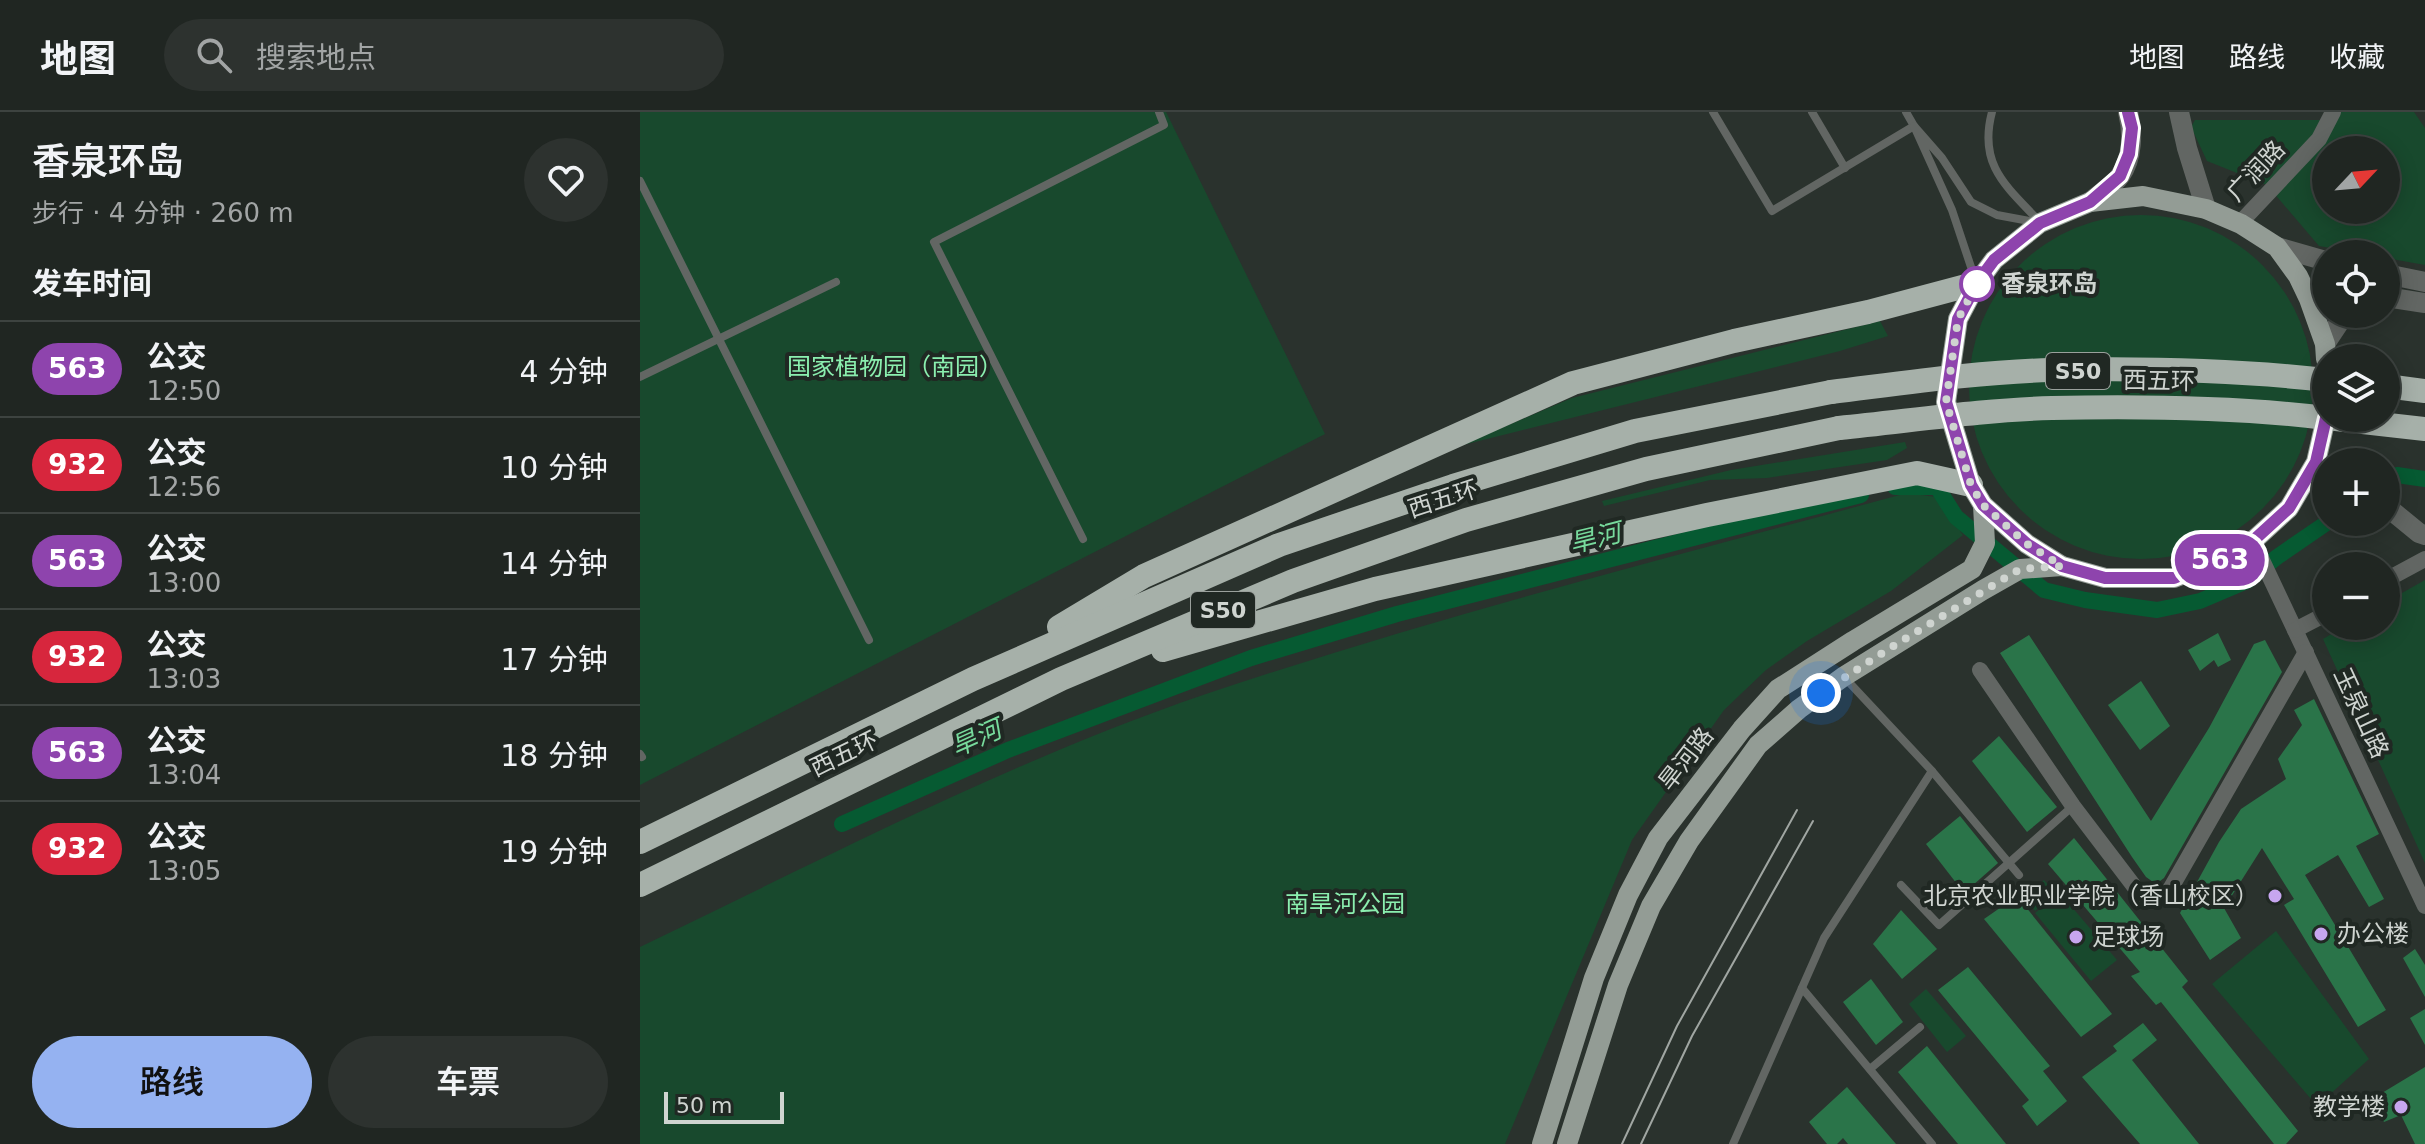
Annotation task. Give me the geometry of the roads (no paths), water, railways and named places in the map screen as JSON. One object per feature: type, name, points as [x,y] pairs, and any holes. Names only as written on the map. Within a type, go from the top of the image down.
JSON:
[{"type":"highway","points":[[973,679],[1144,576],[1573,383],[1977,283]]},
{"type":"highway","name":"西五环","points":[[640,842],[973,679],[1279,545],[1439,491],[1635,431],[1831,392],[1941,378],[2050,370],[2312,379]]},
{"type":"highway","points":[[2400,388],[2425,391]]},
{"type":"highway","name":"西五环","points":[[640,885],[1061,679],[1293,581],[1466,520],[1646,469],[1839,428],[2050,408],[2164,408],[2312,416]]},
{"type":"highway","name":"西五环","points":[[2400,426],[2425,429]]},
{"type":"highway","points":[[1061,679],[1375,589],[1707,515],[1917,473],[1977,495]]},
{"type":"main road","points":[[2312,477],[2256,546],[2174,578],[2105,578],[2062,566],[2027,544],[1977,495],[1946,402],[1958,319],[1977,283],[1994,260],[2040,223],[2090,202],[2143,196],[2206,209],[2240,223],[2277,247],[2298,276],[2309,299],[2323,344]]},
{"type":"main road","name":"旱河路","points":[[1542,1144],[1594,978],[1628,895],[1658,838],[1742,729],[1778,689],[1972,569],[1985,543],[1977,495]]},
{"type":"main road","name":"旱河路","points":[[1567,1144],[1618,985],[1651,906],[1689,841],[1758,745],[1799,709],[1843,677],[2020,569],[2062,566]]},
{"type":"street","points":[[2090,202],[2120,176],[2129,154],[2132,128],[2128,112]]},
{"type":"street","points":[[2179,112],[2206,209]]},
{"type":"street","name":"广润路","points":[[2240,223],[2319,139],[2333,112]]},
{"type":"street","points":[[2277,247],[2312,257]]},
{"type":"street","points":[[2400,285],[2425,282]]},
{"type":"street","points":[[2400,290],[2425,303]]},
{"type":"street","points":[[2400,517],[2425,535]]},
{"type":"street","name":"玉泉山路","points":[[2256,546],[2425,906]]},
{"type":"street","points":[[2400,572],[2425,559]]},
{"type":"street","points":[[2295,630],[2312,621]]},
{"type":"street","points":[[1980,670],[2073,806],[2143,898],[2155,901],[2168,893],[2306,652]]},
{"type":"lane","points":[[1083,539],[934,242],[1164,125],[1159,112]]},
{"type":"lane","points":[[1713,112],[1772,211],[1914,126]]},
{"type":"lane","points":[[1812,112],[1845,168]]},
{"type":"lane","points":[[1906,112],[1952,210],[1977,283]]},
{"type":"lane","points":[[1992,112],[1989,156],[2003,183],[2040,223]]},
{"type":"lane","points":[[1914,126],[1942,158],[1971,202],[1997,215],[2040,223]]},
{"type":"lane","points":[[640,181],[869,640]]},
{"type":"lane","points":[[640,377],[836,282]]},
{"type":"lane","points":[[1843,677],[1932,771],[2019,875]]},
{"type":"lane","points":[[1733,1144],[1824,938],[1932,771]]},
{"type":"lane","points":[[1901,885],[1939,925],[2073,806]]},
{"type":"lane","points":[[1802,988],[1932,1144]]},
{"type":"lane","points":[[1870,1069],[1920,1027]]},
{"type":"waterway","name":"旱河","points":[[2400,475],[2425,479]]},
{"type":"waterway","name":"旱河","points":[[1895,487],[1937,487],[1956,517],[2044,590],[2085,600],[2157,610],[2200,601],[2247,581],[2312,533]]},
{"type":"waterway","name":"旱河","points":[[842,824],[1008,750],[1251,658],[1397,614],[1861,495]]},
{"type":"tram line","points":[[1622,1144],[1677,1026],[1797,810]]},
{"type":"tram line","points":[[1641,1144],[1692,1036],[1813,821]]},
{"type":"place","name":"香泉环岛","points":[[1977,284]]},
{"type":"place","name":"北京农业职业学院（香山校区）","points":[[2275,896]]},
{"type":"place","name":"办公楼","points":[[2321,934]]},
{"type":"place","name":"足球场","points":[[2076,937]]},
{"type":"place","name":"教学楼","points":[[2401,1107]]},
{"type":"park label","name":"国家植物园（南园）","points":[[895,367]]},
{"type":"park label","name":"南旱河公园","points":[[1345,904]]}]
